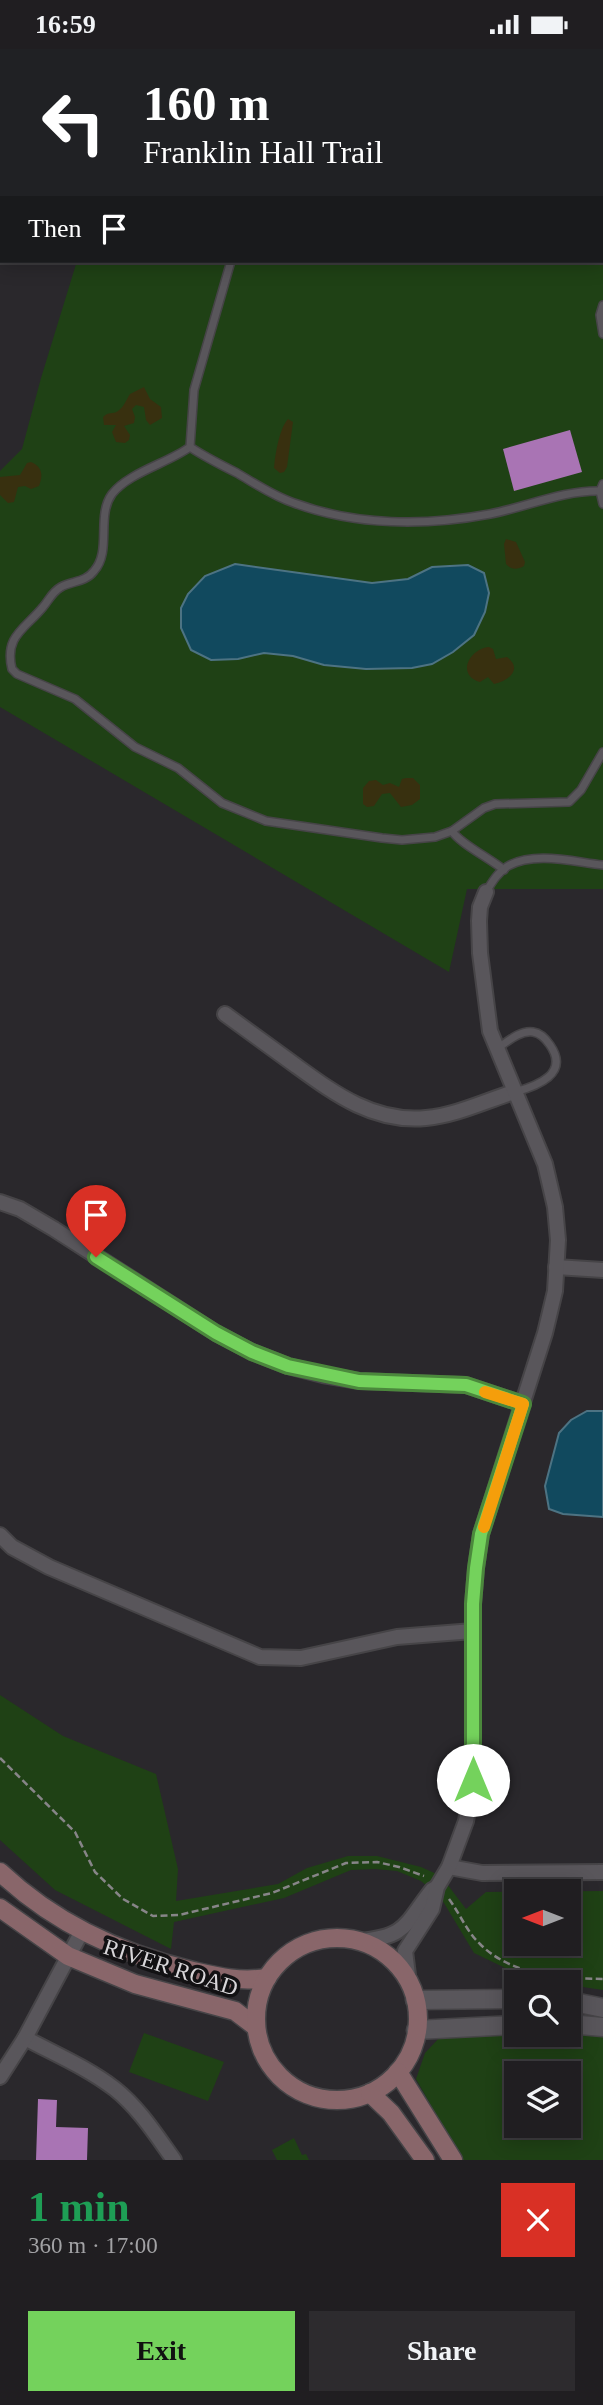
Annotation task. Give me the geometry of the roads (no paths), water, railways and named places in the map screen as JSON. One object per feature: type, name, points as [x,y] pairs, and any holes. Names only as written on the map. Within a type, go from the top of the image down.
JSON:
[{"type":"main road","name":"RIVER ROAD","points":[[0,1872],[52,1913],[113,1947],[180,1968],[246,1982],[267,1979]]},
{"type":"main road","name":"RIVER ROAD","points":[[0,1908],[68,1956],[135,1984],[234,2011],[256,2027]]},
{"type":"main road","points":[[329,1939],[359,1941],[388,1957],[400,1969],[412,1991],[416,2030],[410,2053],[398,2072],[370,2093],[341,2100],[310,2096],[284,2081],[265,2057],[256,2027],[258,2002],[267,1979],[287,1955],[300,1947],[329,1939]]},
{"type":"main road","points":[[398,2072],[453,2160]]},
{"type":"main road","points":[[370,2093],[391,2113],[425,2160]]},
{"type":"street","points":[[486,892],[480,907],[479,921],[487,1011],[496,1049],[545,1164],[555,1207],[558,1240],[555,1290],[545,1333],[481,1534],[476,1568],[473,1631],[473,1780],[466,1821],[449,1867],[437,1887],[432,1909],[405,1951],[412,1991],[504,1998]]},
{"type":"street","points":[[225,1014],[349,1102],[373,1112],[401,1119],[427,1118],[456,1113],[514,1092]]},
{"type":"street","points":[[0,1202],[20,1209],[216,1333],[264,1357],[323,1375],[359,1381],[466,1385],[523,1404]]},
{"type":"street","points":[[556,1267],[603,1270]]},
{"type":"street","points":[[0,1535],[12,1547],[49,1567],[260,1657],[301,1658],[397,1636],[473,1631]]},
{"type":"street","points":[[449,1867],[482,1873],[603,1872]]},
{"type":"street","points":[[359,1941],[382,1939],[401,1930],[437,1887]]},
{"type":"street","points":[[0,2077],[25,2038],[82,1931]]},
{"type":"street","points":[[581,2003],[603,2008]]},
{"type":"street","points":[[581,2025],[603,2027]]},
{"type":"street","points":[[416,2030],[504,2026]]},
{"type":"street","points":[[25,2038],[95,2075],[117,2090],[140,2113],[174,2160]]},
{"type":"lane","points":[[190,447],[194,390],[230,263]]},
{"type":"lane","points":[[603,305],[600,315],[603,334]]},
{"type":"lane","points":[[190,447],[272,494],[327,513],[376,521],[417,522],[464,518],[602,487],[603,504]]},
{"type":"lane","points":[[190,447],[131,479],[112,493],[105,515],[101,558],[95,571],[54,591],[43,607],[15,635],[10,651],[12,669],[17,674],[75,699],[135,747],[178,768],[222,803],[250,816],[289,826],[392,839],[435,837],[452,831],[495,804],[569,802],[581,790],[603,752]]},
{"type":"lane","points":[[452,831],[458,839],[504,870]]},
{"type":"lane","points":[[486,892],[496,876],[518,862],[532,859],[603,865]]},
{"type":"lane","points":[[496,1049],[520,1034],[533,1032],[545,1038],[556,1053],[555,1068],[550,1076],[541,1084],[514,1092]]},
{"type":"water","points":[[235,564],[372,583],[408,579],[432,567],[468,565],[484,573],[489,593],[485,612],[474,635],[432,664],[412,668],[366,669],[324,665],[293,656],[264,653],[238,659],[211,660],[191,650],[181,628],[181,608],[188,594],[205,576]]},
{"type":"water","points":[[587,1411],[603,1411],[603,1517],[563,1514],[549,1509],[545,1486],[559,1433],[571,1420]]}]
